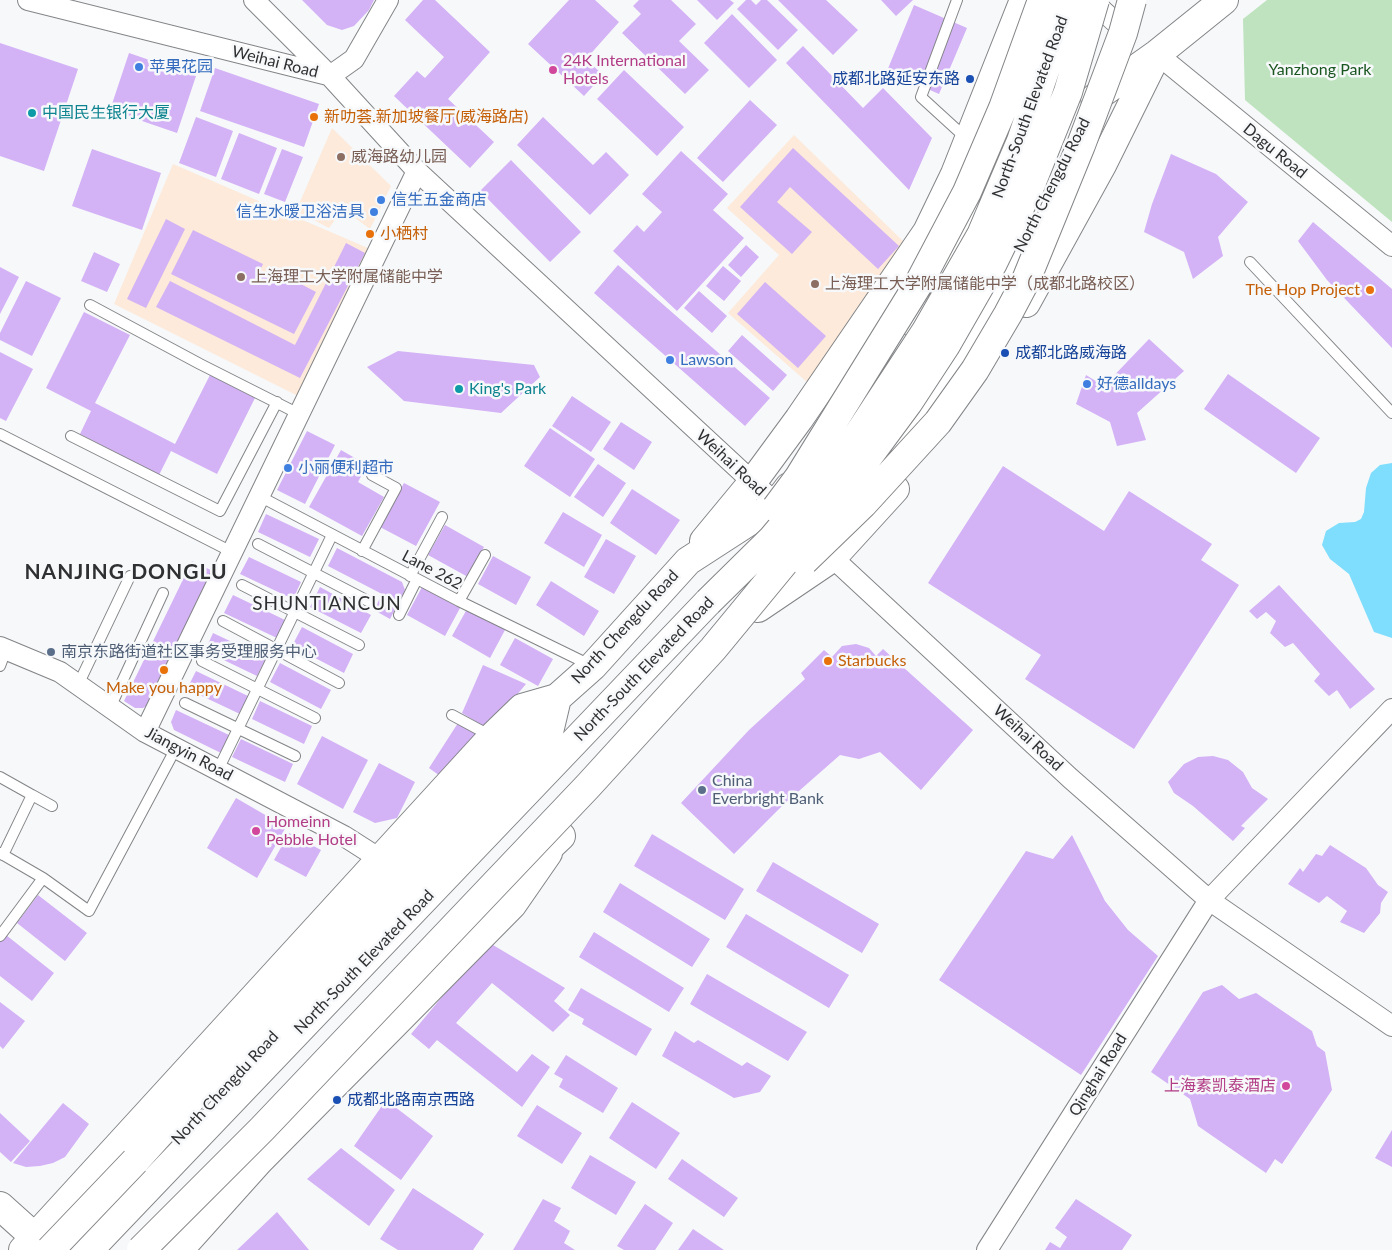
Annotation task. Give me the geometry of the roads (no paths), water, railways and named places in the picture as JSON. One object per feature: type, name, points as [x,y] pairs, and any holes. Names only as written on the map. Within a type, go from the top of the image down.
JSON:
[{"type":"main road","points":[[688,561],[752,483],[859,333],[927,232],[968,140],[1024,0]]},
{"type":"main road","points":[[708,602],[799,477],[918,283],[977,167],[1003,108],[1042,0]]},
{"type":"main road","points":[[1014,27],[1057,0]]},
{"type":"main road","name":"North Chengdu Road","points":[[70,1250],[204,1113],[475,819],[549,732],[557,698],[593,666],[688,561],[776,504],[820,448],[914,317],[955,253],[986,190],[1040,63],[1061,0]]},
{"type":"main road","name":"North-South Elevated Road","points":[[89,1250],[708,602],[772,539],[852,444],[926,331],[981,235],[1021,141],[1069,0]]},
{"type":"main road","name":"North-South Elevated Road","points":[[141,1250],[289,1101],[581,793],[713,649],[840,496],[908,403],[946,345],[993,263],[1029,189],[1068,92],[1093,0]]},
{"type":"main road","points":[[713,649],[881,485],[938,422],[975,370],[1026,280],[1085,136],[1123,34],[1132,0]]},
{"type":"main road","name":"North Chengdu Road","points":[[154,1250],[173,1243],[508,857],[561,836],[758,608],[813,538],[864,482],[923,405],[994,294],[1043,211],[1126,32],[1136,0]]},
{"type":"main road","points":[[1095,98],[1157,54],[1224,0]]},
{"type":"main road","points":[[758,608],[832,558],[946,427],[1045,271],[1102,166],[1157,54]]},
{"type":"main road","points":[[935,214],[986,190]]},
{"type":"main road","points":[[1043,211],[1045,271]]},
{"type":"main road","points":[[864,482],[946,427]]},
{"type":"main road","points":[[40,1243],[380,859],[492,737],[522,708],[557,698]]},
{"type":"main road","points":[[40,1243],[135,1160],[429,835],[557,698]]},
{"type":"main road","points":[[173,1243],[484,909],[561,836]]},
{"type":"main road","points":[[173,1243],[231,1190],[512,905],[561,836]]},
{"type":"main road","points":[[0,1206],[40,1243]]},
{"type":"main road","points":[[40,1243],[103,1216]]},
{"type":"street","name":"Weihai Road","points":[[28,0],[330,76],[417,171],[1070,778],[1209,900],[1392,1026]]},
{"type":"street","points":[[254,0],[330,76],[354,59],[388,0]]},
{"type":"street","points":[[1093,0],[1126,32]]},
{"type":"street","name":"Dagu Road","points":[[1157,54],[1392,246]]},
{"type":"street","points":[[145,732],[417,171]]},
{"type":"street","name":"Jiangyin Road","points":[[2,654],[60,672],[84,693],[145,732],[344,836],[380,859]]},
{"type":"street","name":"Qinghai Road","points":[[987,1250],[1209,900],[1392,709]]},
{"type":"lane","points":[[957,0],[920,97],[968,140]]},
{"type":"lane","points":[[1250,262],[1392,413]]},
{"type":"lane","points":[[90,305],[300,414]]},
{"type":"lane","points":[[71,436],[220,512],[277,402]]},
{"type":"lane","points":[[0,434],[232,552]]},
{"type":"lane","points":[[362,550],[396,488],[372,475]]},
{"type":"lane","name":"Lane 262","points":[[259,496],[459,601],[593,666]]},
{"type":"lane","points":[[399,615],[442,516]]},
{"type":"lane","points":[[218,770],[332,535]]},
{"type":"lane","points":[[258,544],[370,602]]},
{"type":"lane","points":[[459,601],[485,555]]},
{"type":"lane","points":[[84,693],[130,576]]},
{"type":"lane","points":[[242,585],[359,644]]},
{"type":"lane","points":[[110,708],[163,593]]},
{"type":"lane","points":[[223,621],[339,683]]},
{"type":"lane","points":[[202,661],[316,718]]},
{"type":"lane","points":[[185,702],[295,756]]},
{"type":"lane","points":[[452,715],[492,737]]},
{"type":"lane","points":[[32,795],[2,854],[44,878],[89,911],[176,748]]},
{"type":"lane","points":[[0,777],[52,806]]},
{"type":"lane","points":[[0,936],[4,922],[44,878]]},
{"type":"water","points":[[1392,463],[1392,638],[1374,632],[1349,574],[1330,559],[1322,545],[1326,531],[1339,523],[1355,522],[1361,519],[1364,512],[1366,488],[1371,473],[1380,465]]},
{"type":"place","name":"苹果花园","points":[[139,67]]},
{"type":"place","name":"24K International Hotels","points":[[553,70]]},
{"type":"place","name":"成都北路延安东路","points":[[970,79]]},
{"type":"place","name":"中国民生银行大厦","points":[[32,113]]},
{"type":"place","name":"新叻荟.新加坡餐厅(威海路店)","points":[[314,117]]},
{"type":"place","name":"威海路幼儿园","points":[[341,157]]},
{"type":"place","name":"信生五金商店","points":[[381,200]]},
{"type":"place","name":"信生水暧卫浴洁具","points":[[374,212]]},
{"type":"place","name":"小栖村","points":[[370,234]]},
{"type":"place","name":"上海理工大学附属储能中学","points":[[241,277]]},
{"type":"place","name":"上海理工大学附属储能中学（成都北路校区）","points":[[815,284]]},
{"type":"place","name":"The Hop Project","points":[[1370,290]]},
{"type":"place","name":"成都北路威海路","points":[[1005,353]]},
{"type":"place","name":"Lawson","points":[[670,360]]},
{"type":"place","name":"好德alldays","points":[[1087,384]]},
{"type":"place","name":"King's Park","points":[[459,389]]},
{"type":"place","name":"小丽便利超市","points":[[288,468]]},
{"type":"place","name":"南京东路街道社区事务受理服务中心","points":[[51,652]]},
{"type":"place","name":"Starbucks","points":[[828,661]]},
{"type":"place","name":"Make you happy","points":[[164,670]]},
{"type":"place","name":"China Everbright Bank","points":[[702,790]]},
{"type":"place","name":"Homeinn Pebble Hotel","points":[[256,831]]},
{"type":"place","name":"上海素凯泰酒店","points":[[1286,1086]]},
{"type":"place","name":"成都北路南京西路","points":[[337,1100]]},
{"type":"district","name":"NANJING DONGLU","points":[[126,572]]},
{"type":"district","name":"SHUNTIANCUN","points":[[327,604]]},
{"type":"park label","name":"Yanzhong Park","points":[[1320,70]]}]
